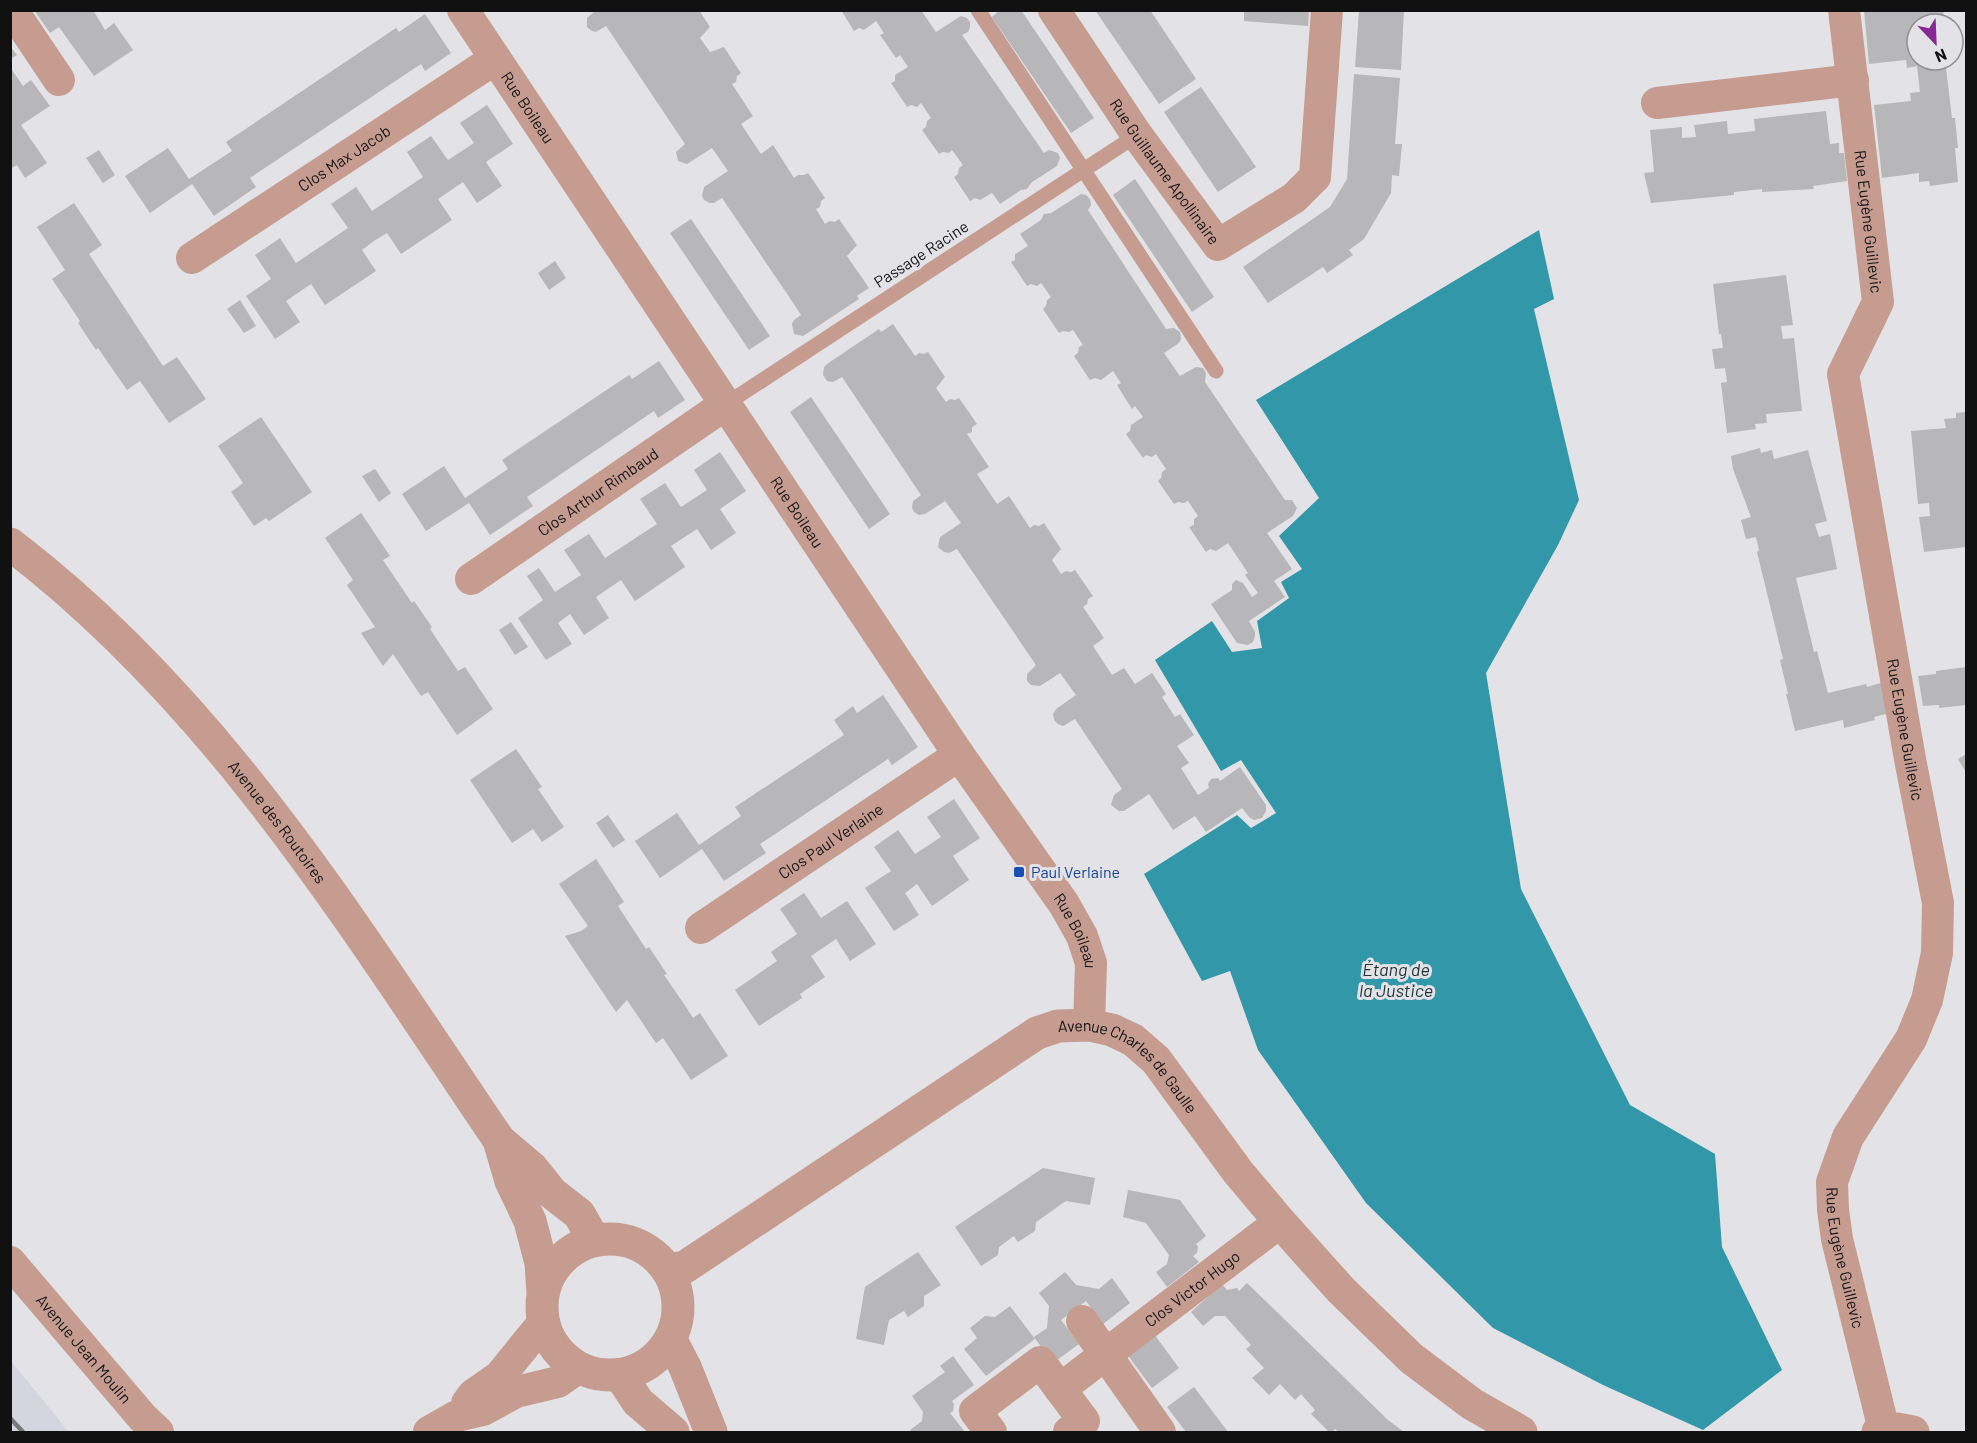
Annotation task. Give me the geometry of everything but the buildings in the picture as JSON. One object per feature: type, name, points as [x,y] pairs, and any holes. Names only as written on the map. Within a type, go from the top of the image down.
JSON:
[{"type":"street","points":[[12,10],[59,80]]},
{"type":"street","name":"Rue Boileau","points":[[463,10],[959,755],[1064,904],[1082,936],[1091,963],[1089,1026]]},
{"type":"street","name":"Rue Guillaume Apollinaire","points":[[1054,10],[1137,135],[1218,245],[1294,198],[1315,177],[1327,10]]},
{"type":"street","name":"Rue Eugène Guillevic","points":[[1844,10],[1878,302],[1843,374],[1908,748],[1938,903],[1937,953],[1927,1000],[1911,1039],[1848,1137],[1832,1182],[1833,1210],[1838,1239],[1892,1432]]},
{"type":"street","name":"Clos Max Jacob","points":[[192,258],[495,59]]},
{"type":"street","points":[[1657,103],[1853,80]]},
{"type":"street","name":"Clos Arthur Rimbaud","points":[[471,579],[726,404]]},
{"type":"street","name":"Avenue des Routoires","points":[[10,544],[77,598],[135,653],[228,756],[302,851],[499,1140],[532,1168],[552,1193],[579,1214],[594,1240]]},
{"type":"street","name":"Clos Paul Verlaine","points":[[701,928],[959,755]]},
{"type":"street","name":"Avenue Charles de Gaulle","points":[[668,1270],[685,1267],[1037,1033],[1058,1026],[1089,1026],[1112,1030],[1133,1040],[1156,1060],[1238,1172],[1341,1290],[1411,1358],[1472,1404],[1521,1432]]},
{"type":"street","name":"Avenue des Routoires","points":[[499,1140],[511,1181],[530,1221],[541,1263],[543,1307],[550,1341],[562,1357],[578,1368],[598,1375],[620,1375],[640,1369],[658,1357],[671,1340],[677,1323],[679,1305],[676,1286],[668,1270],[654,1254],[636,1244],[616,1239],[594,1240],[576,1247],[561,1259],[549,1274],[543,1307]]},
{"type":"street","name":"Clos Victor Hugo","points":[[1060,1389],[1280,1222]]},
{"type":"street","name":"Avenue Jean Moulin","points":[[10,1262],[121,1394],[158,1432]]},
{"type":"street","points":[[457,1416],[473,1395],[499,1377],[543,1307]]},
{"type":"street","points":[[1082,1320],[1160,1432]]},
{"type":"street","points":[[671,1340],[685,1367],[711,1432]]},
{"type":"street","points":[[991,1432],[975,1411],[1040,1362],[1084,1421],[1070,1432]]},
{"type":"street","points":[[429,1432],[457,1416],[483,1410],[516,1392],[558,1382],[578,1368]]},
{"type":"street","points":[[620,1375],[638,1402],[673,1432]]},
{"type":"lane","points":[[978,10],[1216,371]]},
{"type":"lane","name":"Passage Racine","points":[[726,404],[1137,135]]},
{"type":"shaded area","points":[[11,1361],[69,1432],[11,1432]]},
{"type":"water","name":"Étang de la Justice","points":[[1539,230],[1554,299],[1534,309],[1579,500],[1558,545],[1486,673],[1521,889],[1630,1105],[1715,1154],[1722,1247],[1782,1370],[1703,1430],[1603,1385],[1493,1328],[1366,1203],[1258,1050],[1230,971],[1202,981],[1144,874],[1237,815],[1251,828],[1276,813],[1241,760],[1221,771],[1155,660],[1212,621],[1232,652],[1262,648],[1257,621],[1289,598],[1281,582],[1302,569],[1279,536],[1319,498],[1256,400]]},
{"type":"railway","points":[[10,1418],[23,1432]]},
{"type":"place","name":"Paul Verlaine","points":[[1019,872]]}]
